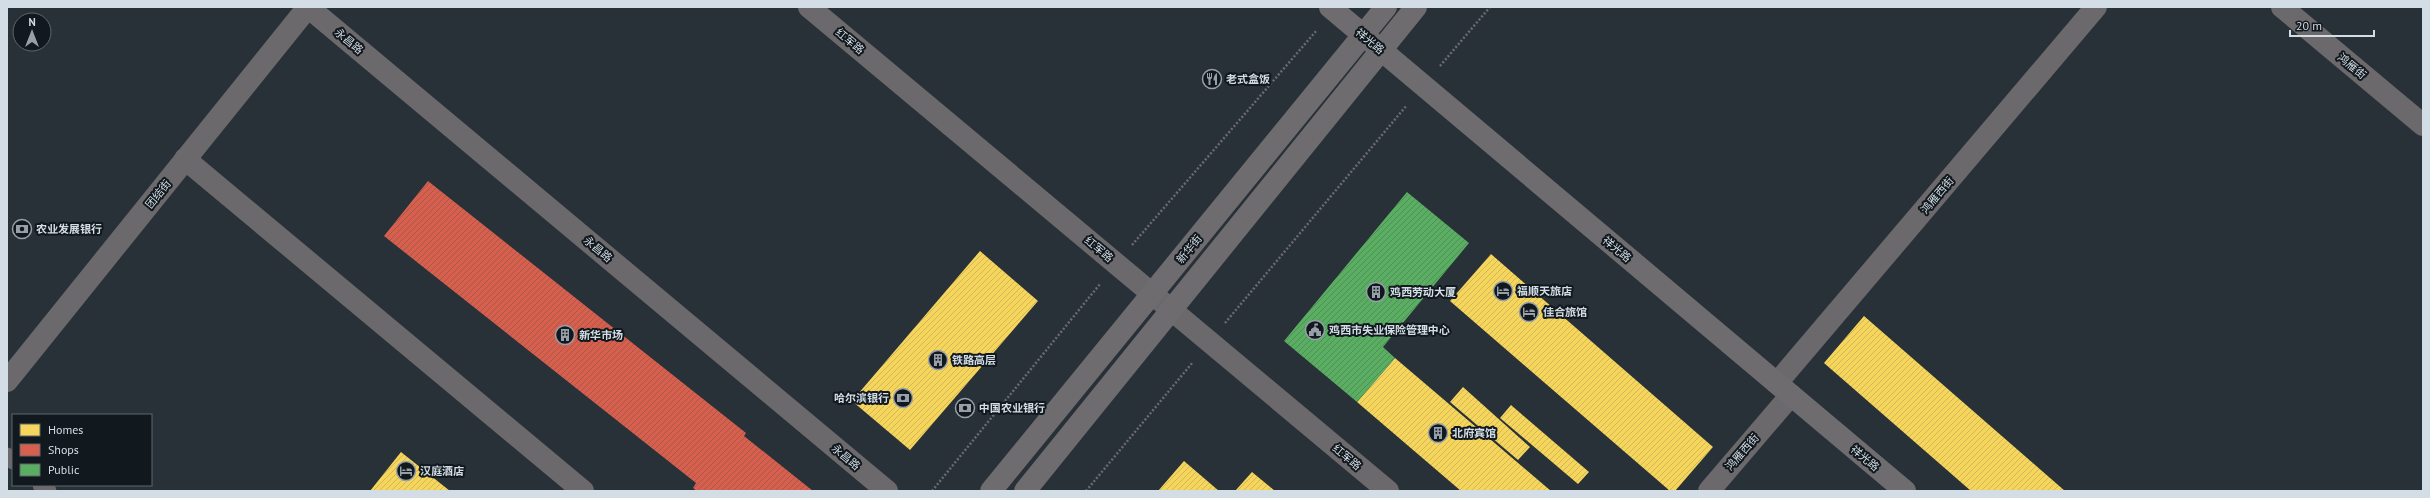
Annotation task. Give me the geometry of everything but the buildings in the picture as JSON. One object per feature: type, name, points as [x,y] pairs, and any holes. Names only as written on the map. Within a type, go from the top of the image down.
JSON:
[{"type":"street","name":"团结街","points":[[7,381],[308,7]]},
{"type":"street","name":"永昌路","points":[[308,7],[887,491]]},
{"type":"street","name":"红军路","points":[[809,7],[1388,491]]},
{"type":"street","name":"祥光路","points":[[1330,7],[1905,491]]},
{"type":"street","name":"新华街","points":[[991,491],[1386,7]]},
{"type":"street","points":[[1025,491],[1416,7]]},
{"type":"street","name":"鸿雁西街","points":[[1709,491],[1784,389],[2096,7]]},
{"type":"street","name":"鸿雁街","points":[[2282,7],[2423,125]]},
{"type":"street","points":[[185,159],[583,491]]},
{"type":"path","points":[[1086,491],[1490,7]]},
{"type":"place","name":"老式盒饭","points":[[1212,79]]},
{"type":"place","name":"农业发展银行","points":[[22,229]]},
{"type":"place","name":"福顺天旅店","points":[[1503,291]]},
{"type":"place","name":"鸡西劳动大厦","points":[[1376,292]]},
{"type":"place","name":"佳合旅馆","points":[[1529,312]]},
{"type":"place","name":"鸡西市失业保险管理中心","points":[[1315,330]]},
{"type":"place","name":"新华市场","points":[[565,335]]},
{"type":"place","name":"铁路高层","points":[[938,360]]},
{"type":"place","name":"哈尔滨银行","points":[[903,398]]},
{"type":"place","name":"中国农业银行","points":[[965,408]]},
{"type":"place","name":"北府宾馆","points":[[1438,433]]},
{"type":"place","name":"汉庭酒店","points":[[406,471]]}]
